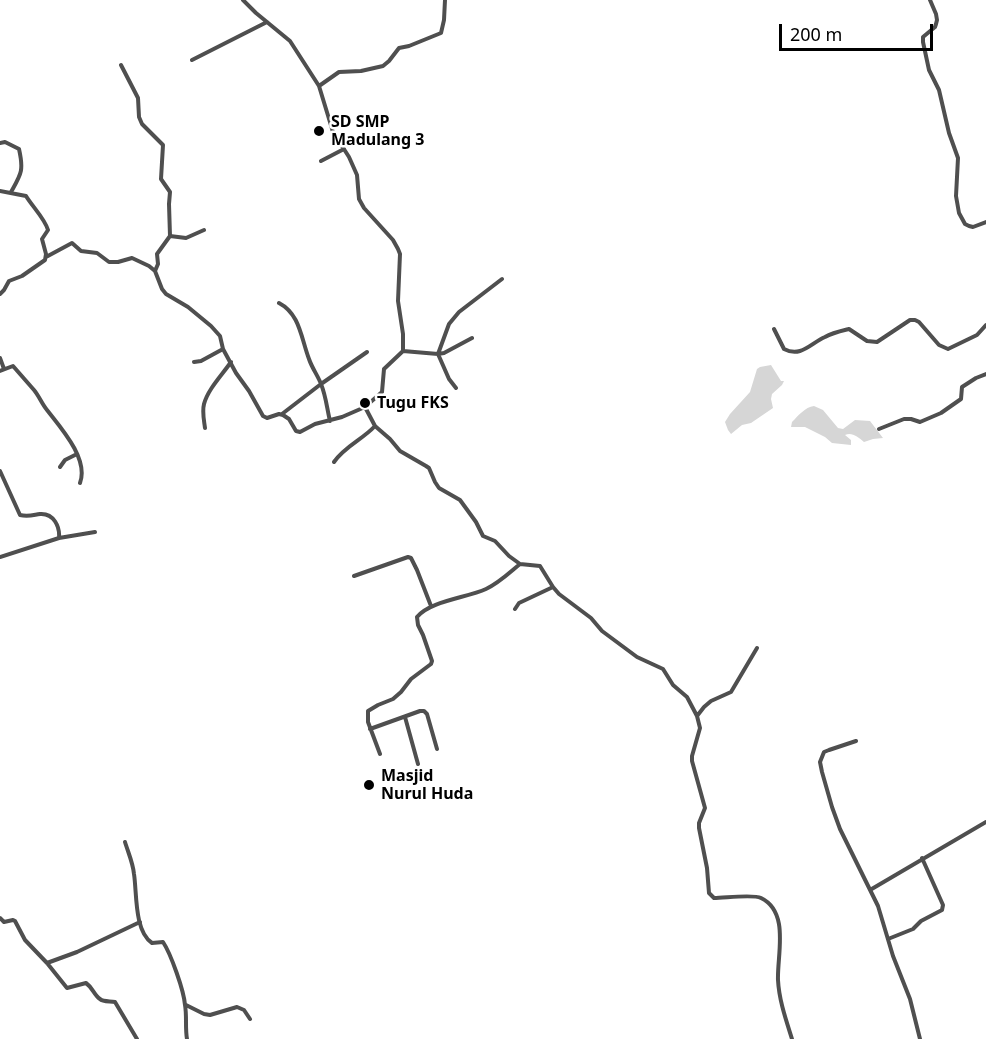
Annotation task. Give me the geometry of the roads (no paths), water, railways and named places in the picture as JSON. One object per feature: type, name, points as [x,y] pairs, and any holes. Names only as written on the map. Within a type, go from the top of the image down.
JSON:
[{"type":"street","points":[[243,0],[290,41],[319,86],[333,132],[357,175],[359,199],[364,208],[393,240],[400,254],[398,301],[403,351],[384,369],[382,392],[364,407],[298,432],[288,418],[282,414]]},
{"type":"street","points":[[319,86],[339,72],[361,71],[382,66],[399,48],[410,46],[441,33],[445,0]]},
{"type":"street","points":[[930,0],[937,20],[935,27],[923,37],[923,42],[929,70],[939,90],[949,133],[957,153],[956,195],[959,213],[969,226],[973,227],[986,222]]},
{"type":"street","points":[[192,60],[267,22]]},
{"type":"street","points":[[121,65],[138,98],[139,117],[142,124],[163,145],[161,179],[170,192],[170,236],[157,252],[158,264],[155,271]]},
{"type":"street","points":[[0,143],[5,142],[19,149],[21,156],[21,174],[11,192]]},
{"type":"street","points":[[321,161],[344,149]]},
{"type":"street","points":[[0,191],[26,195],[47,225],[48,230],[42,239],[46,257]]},
{"type":"street","points":[[170,236],[186,238],[204,230]]},
{"type":"street","points":[[0,294],[9,281],[22,276],[46,257],[72,243],[81,251],[97,253],[109,262],[132,258],[155,271],[163,291],[188,307],[220,336],[223,349],[236,373],[263,416],[267,418],[282,414],[367,352]]},
{"type":"street","points":[[456,388],[449,379],[438,354],[449,324],[459,312],[502,279]]},
{"type":"street","points":[[279,303],[287,307],[294,317],[309,360],[321,384],[330,421]]},
{"type":"street","points":[[774,329],[784,349],[799,351],[807,349],[823,338],[849,329],[867,341],[877,342],[906,321],[915,320],[939,345],[948,349],[977,335],[986,325]]},
{"type":"street","points":[[403,351],[438,354],[472,339]]},
{"type":"street","points":[[194,362],[201,361],[223,349]]},
{"type":"street","points":[[0,358],[2,370],[13,366],[36,393],[73,446],[82,474],[80,483]]},
{"type":"street","points":[[206,428],[203,414],[204,404],[208,394],[231,362]]},
{"type":"street","points":[[879,429],[904,419],[920,422],[941,413],[961,399],[961,389],[966,384],[986,375]]},
{"type":"street","points":[[364,407],[375,426],[403,454],[429,468],[439,488],[460,500],[483,536],[495,541],[520,564],[540,566],[560,594],[591,618],[602,631],[637,657],[663,669],[673,685],[687,698],[697,716],[700,728],[692,761],[705,808],[699,828],[707,868],[709,893],[714,898],[755,896],[767,902],[773,909],[781,934],[778,980],[780,995],[792,1039]]},
{"type":"street","points":[[334,462],[346,447],[361,439],[375,426]]},
{"type":"street","points":[[60,467],[65,460],[77,454]]},
{"type":"street","points":[[0,471],[20,514],[48,516],[59,527],[59,538]]},
{"type":"street","points":[[0,556],[59,538],[95,532]]},
{"type":"street","points":[[354,576],[408,557],[411,558],[431,606]]},
{"type":"street","points":[[380,754],[368,722],[368,711],[393,699],[411,679],[432,662],[417,621],[420,614],[431,606],[485,589],[520,564]]},
{"type":"street","points":[[515,609],[519,603],[553,587]]},
{"type":"street","points":[[697,716],[711,701],[731,692],[757,648]]},
{"type":"street","points":[[370,729],[424,711],[427,714],[437,750]]},
{"type":"street","points":[[405,717],[418,764]]},
{"type":"street","points":[[856,741],[829,750],[824,753],[820,762],[827,792],[840,829],[878,906],[903,985],[910,999],[920,1039]]},
{"type":"street","points":[[870,890],[986,822]]},
{"type":"street","points":[[125,842],[133,868],[140,922],[148,941],[152,943],[161,941],[165,945],[185,1004],[187,1039]]},
{"type":"street","points":[[888,939],[913,929],[921,921],[943,908],[922,858]]},
{"type":"street","points":[[0,918],[4,922],[15,921],[32,948],[67,988],[86,983],[102,1001],[115,1002],[137,1039]]},
{"type":"street","points":[[47,963],[77,952],[140,922]]},
{"type":"street","points":[[185,1004],[210,1015],[232,1008],[240,1008],[250,1019]]},
{"type":"place","name":"SD SMP Madulang 3","points":[[319,131]]},
{"type":"place","name":"Tugu FKS","points":[[365,403]]},
{"type":"place","name":"Masjid Nurul Huda","points":[[369,785]]}]
